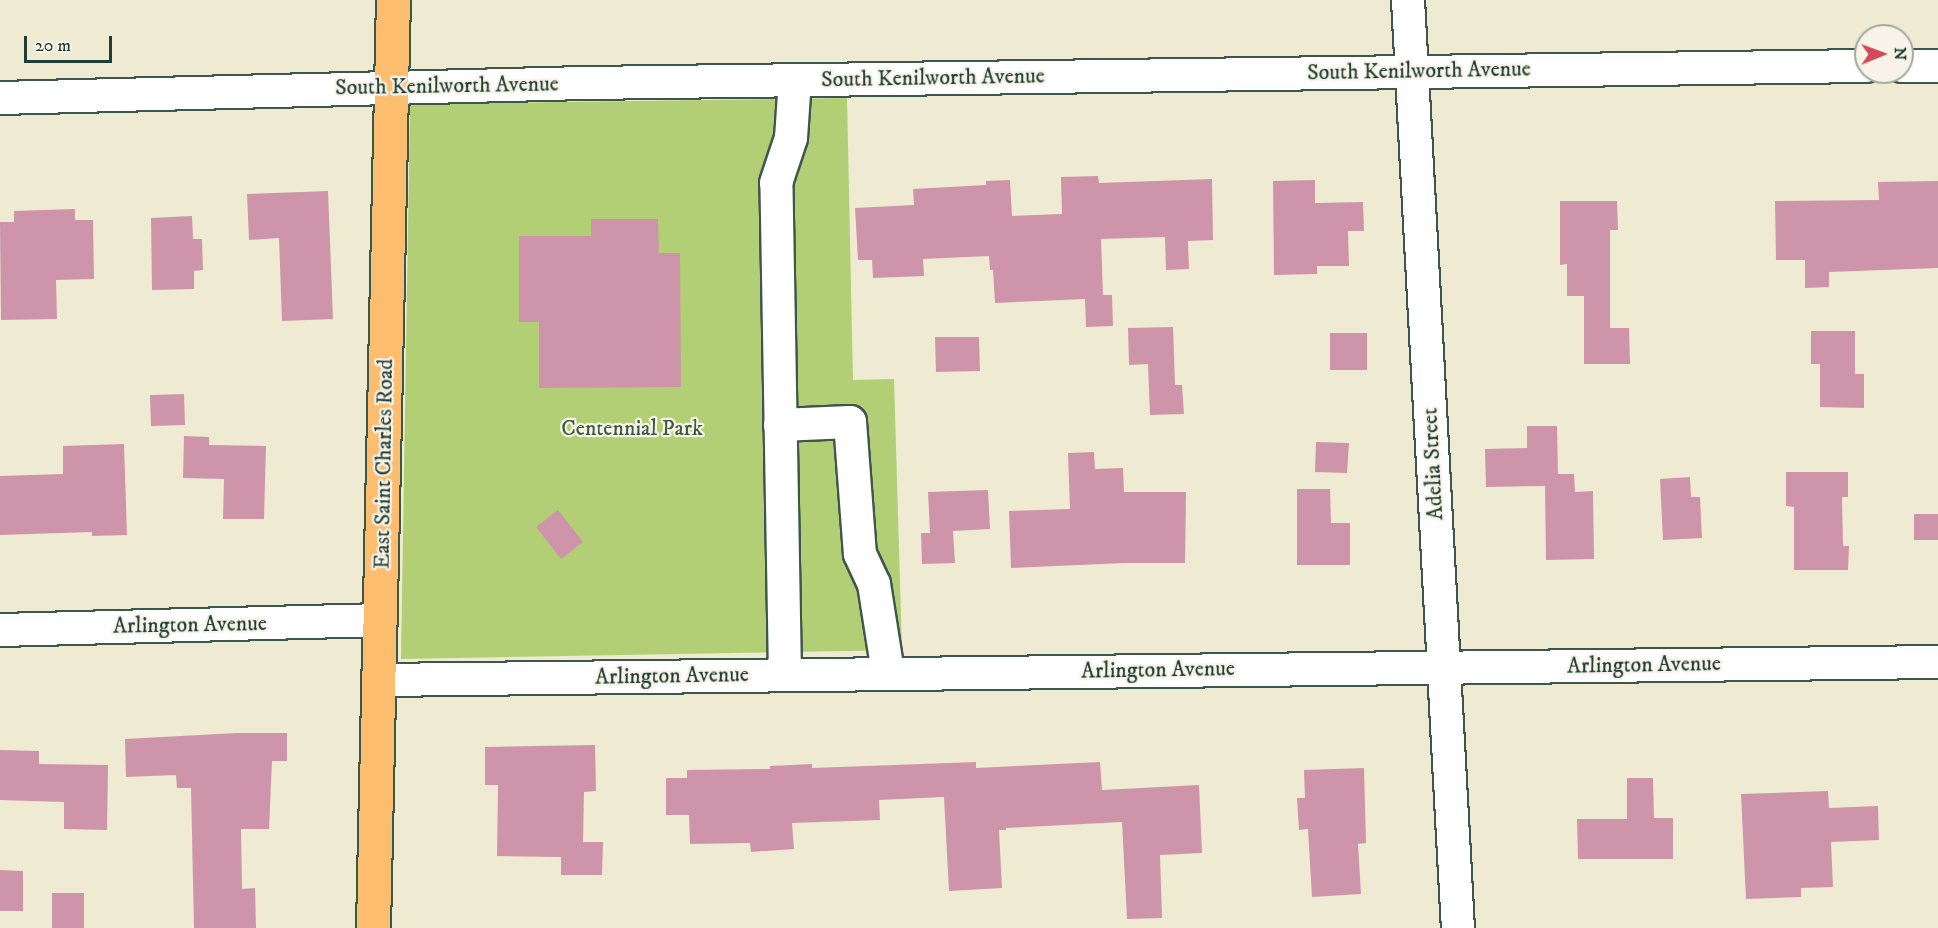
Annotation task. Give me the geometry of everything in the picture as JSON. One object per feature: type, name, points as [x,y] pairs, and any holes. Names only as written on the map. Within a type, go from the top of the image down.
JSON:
[{"type":"main road","name":"East Saint Charles Road","points":[[373,928],[393,0]]},
{"type":"street","name":"Adelia Street","points":[[1408,0],[1458,928]]},
{"type":"street","name":"South Kenilworth Avenue","points":[[0,98],[795,80],[1854,66]]},
{"type":"street","points":[[1914,66],[1938,66]]},
{"type":"street","points":[[785,675],[776,183],[790,138],[795,80]]},
{"type":"street","points":[[780,425],[850,422],[860,554],[874,584],[888,672]]},
{"type":"street","name":"Arlington Avenue","points":[[0,630],[380,620]]},
{"type":"street","name":"Arlington Avenue","points":[[378,680],[888,672],[1938,662]]},
{"type":"green space","name":"Centennial Park","points":[[847,98],[853,380],[894,379],[902,650],[401,659],[410,104]]},
{"type":"building","points":[[1098,176],[1099,183],[1212,179],[1213,240],[1188,241],[1189,269],[1166,270],[1165,237],[1101,239],[1103,295],[1112,295],[1113,326],[1086,327],[1085,299],[995,303],[993,270],[990,270],[989,256],[923,259],[924,276],[873,278],[872,260],[858,260],[855,208],[914,205],[913,189],[986,185],[986,181],[1010,180],[1012,216],[1062,214],[1061,177]]},
{"type":"building","points":[[1315,180],[1315,203],[1363,202],[1364,231],[1348,231],[1349,266],[1317,266],[1317,274],[1274,275],[1273,181]]},
{"type":"building","points":[[1938,181],[1938,268],[1829,272],[1829,287],[1805,288],[1805,260],[1776,260],[1775,201],[1879,200],[1878,182]]},
{"type":"building","points":[[328,191],[333,319],[282,321],[279,238],[249,240],[247,194]]},
{"type":"building","points":[[1560,201],[1617,201],[1618,230],[1610,230],[1610,328],[1629,328],[1630,364],[1584,364],[1584,296],[1567,296],[1567,264],[1560,265]]},
{"type":"building","points":[[75,209],[75,220],[93,220],[94,279],[56,280],[57,319],[1,320],[0,222],[14,222],[14,211]]},
{"type":"building","points":[[192,216],[193,239],[202,239],[203,270],[194,271],[194,289],[152,290],[151,218]]},
{"type":"building","points":[[591,219],[658,219],[659,253],[680,253],[681,387],[539,388],[539,322],[519,322],[519,236],[591,236]]},
{"type":"building","points":[[1173,327],[1175,385],[1182,385],[1184,414],[1150,415],[1148,364],[1129,365],[1128,328]]},
{"type":"building","points":[[1811,331],[1855,331],[1855,374],[1864,374],[1864,408],[1820,407],[1820,364],[1811,364]]},
{"type":"building","points":[[1330,333],[1367,333],[1367,370],[1330,370]]},
{"type":"building","points":[[935,337],[979,337],[980,371],[936,372]]},
{"type":"building","points":[[184,394],[185,425],[151,426],[150,395]]},
{"type":"building","points":[[1527,426],[1557,426],[1558,474],[1574,474],[1575,492],[1593,491],[1594,559],[1546,560],[1545,486],[1486,487],[1485,449],[1527,448]]},
{"type":"building","points":[[184,436],[209,437],[209,445],[266,446],[264,519],[223,519],[224,479],[183,478]]},
{"type":"building","points":[[1316,442],[1349,443],[1347,473],[1315,472]]},
{"type":"building","points":[[124,444],[127,535],[92,536],[92,532],[0,535],[0,476],[63,474],[63,446]]},
{"type":"building","points":[[1094,452],[1095,469],[1123,468],[1124,492],[1186,492],[1185,563],[1011,568],[1009,511],[1070,509],[1068,453]]},
{"type":"building","points":[[1786,472],[1848,472],[1848,497],[1842,497],[1843,546],[1849,546],[1848,570],[1794,570],[1794,507],[1786,506]]},
{"type":"building","points":[[1690,477],[1691,497],[1700,497],[1702,538],[1663,540],[1660,479]]},
{"type":"building","points":[[1297,489],[1330,489],[1331,523],[1350,523],[1350,565],[1297,565]]},
{"type":"building","points":[[988,490],[990,529],[953,531],[955,563],[922,564],[921,533],[930,533],[928,492]]},
{"type":"building","points":[[558,510],[583,542],[561,559],[536,527]]},
{"type":"building","points":[[1914,514],[1938,514],[1938,540],[1914,540]]},
{"type":"building","points":[[237,733],[287,733],[287,761],[272,761],[269,829],[241,829],[242,889],[255,888],[256,928],[194,928],[191,788],[177,788],[176,775],[126,777],[125,739]]},
{"type":"building","points":[[595,745],[596,791],[584,792],[583,842],[603,842],[602,875],[561,875],[561,857],[497,856],[498,785],[485,785],[485,747]]},
{"type":"building","points":[[0,750],[39,751],[39,764],[108,765],[107,830],[64,829],[64,802],[0,800]]},
{"type":"building","points":[[976,762],[976,768],[1100,762],[1102,790],[1199,785],[1202,853],[1160,855],[1162,918],[1127,919],[1122,822],[999,830],[1002,888],[949,891],[944,797],[879,800],[880,820],[792,823],[794,849],[751,852],[750,843],[690,844],[689,815],[666,815],[666,778],[687,778],[687,770],[770,769],[770,766],[812,764],[812,768]]},
{"type":"building","points":[[1364,768],[1366,843],[1358,844],[1361,894],[1312,897],[1308,829],[1299,830],[1297,798],[1305,798],[1304,770]]},
{"type":"building","points":[[1627,778],[1653,778],[1654,818],[1673,818],[1673,859],[1578,859],[1577,819],[1627,819]]},
{"type":"building","points":[[1828,791],[1829,808],[1878,806],[1879,840],[1831,842],[1833,887],[1801,888],[1801,897],[1746,899],[1741,794]]},
{"type":"building","points":[[0,870],[23,871],[23,911],[0,911]]},
{"type":"building","points":[[52,893],[84,893],[84,928],[52,928]]}]
